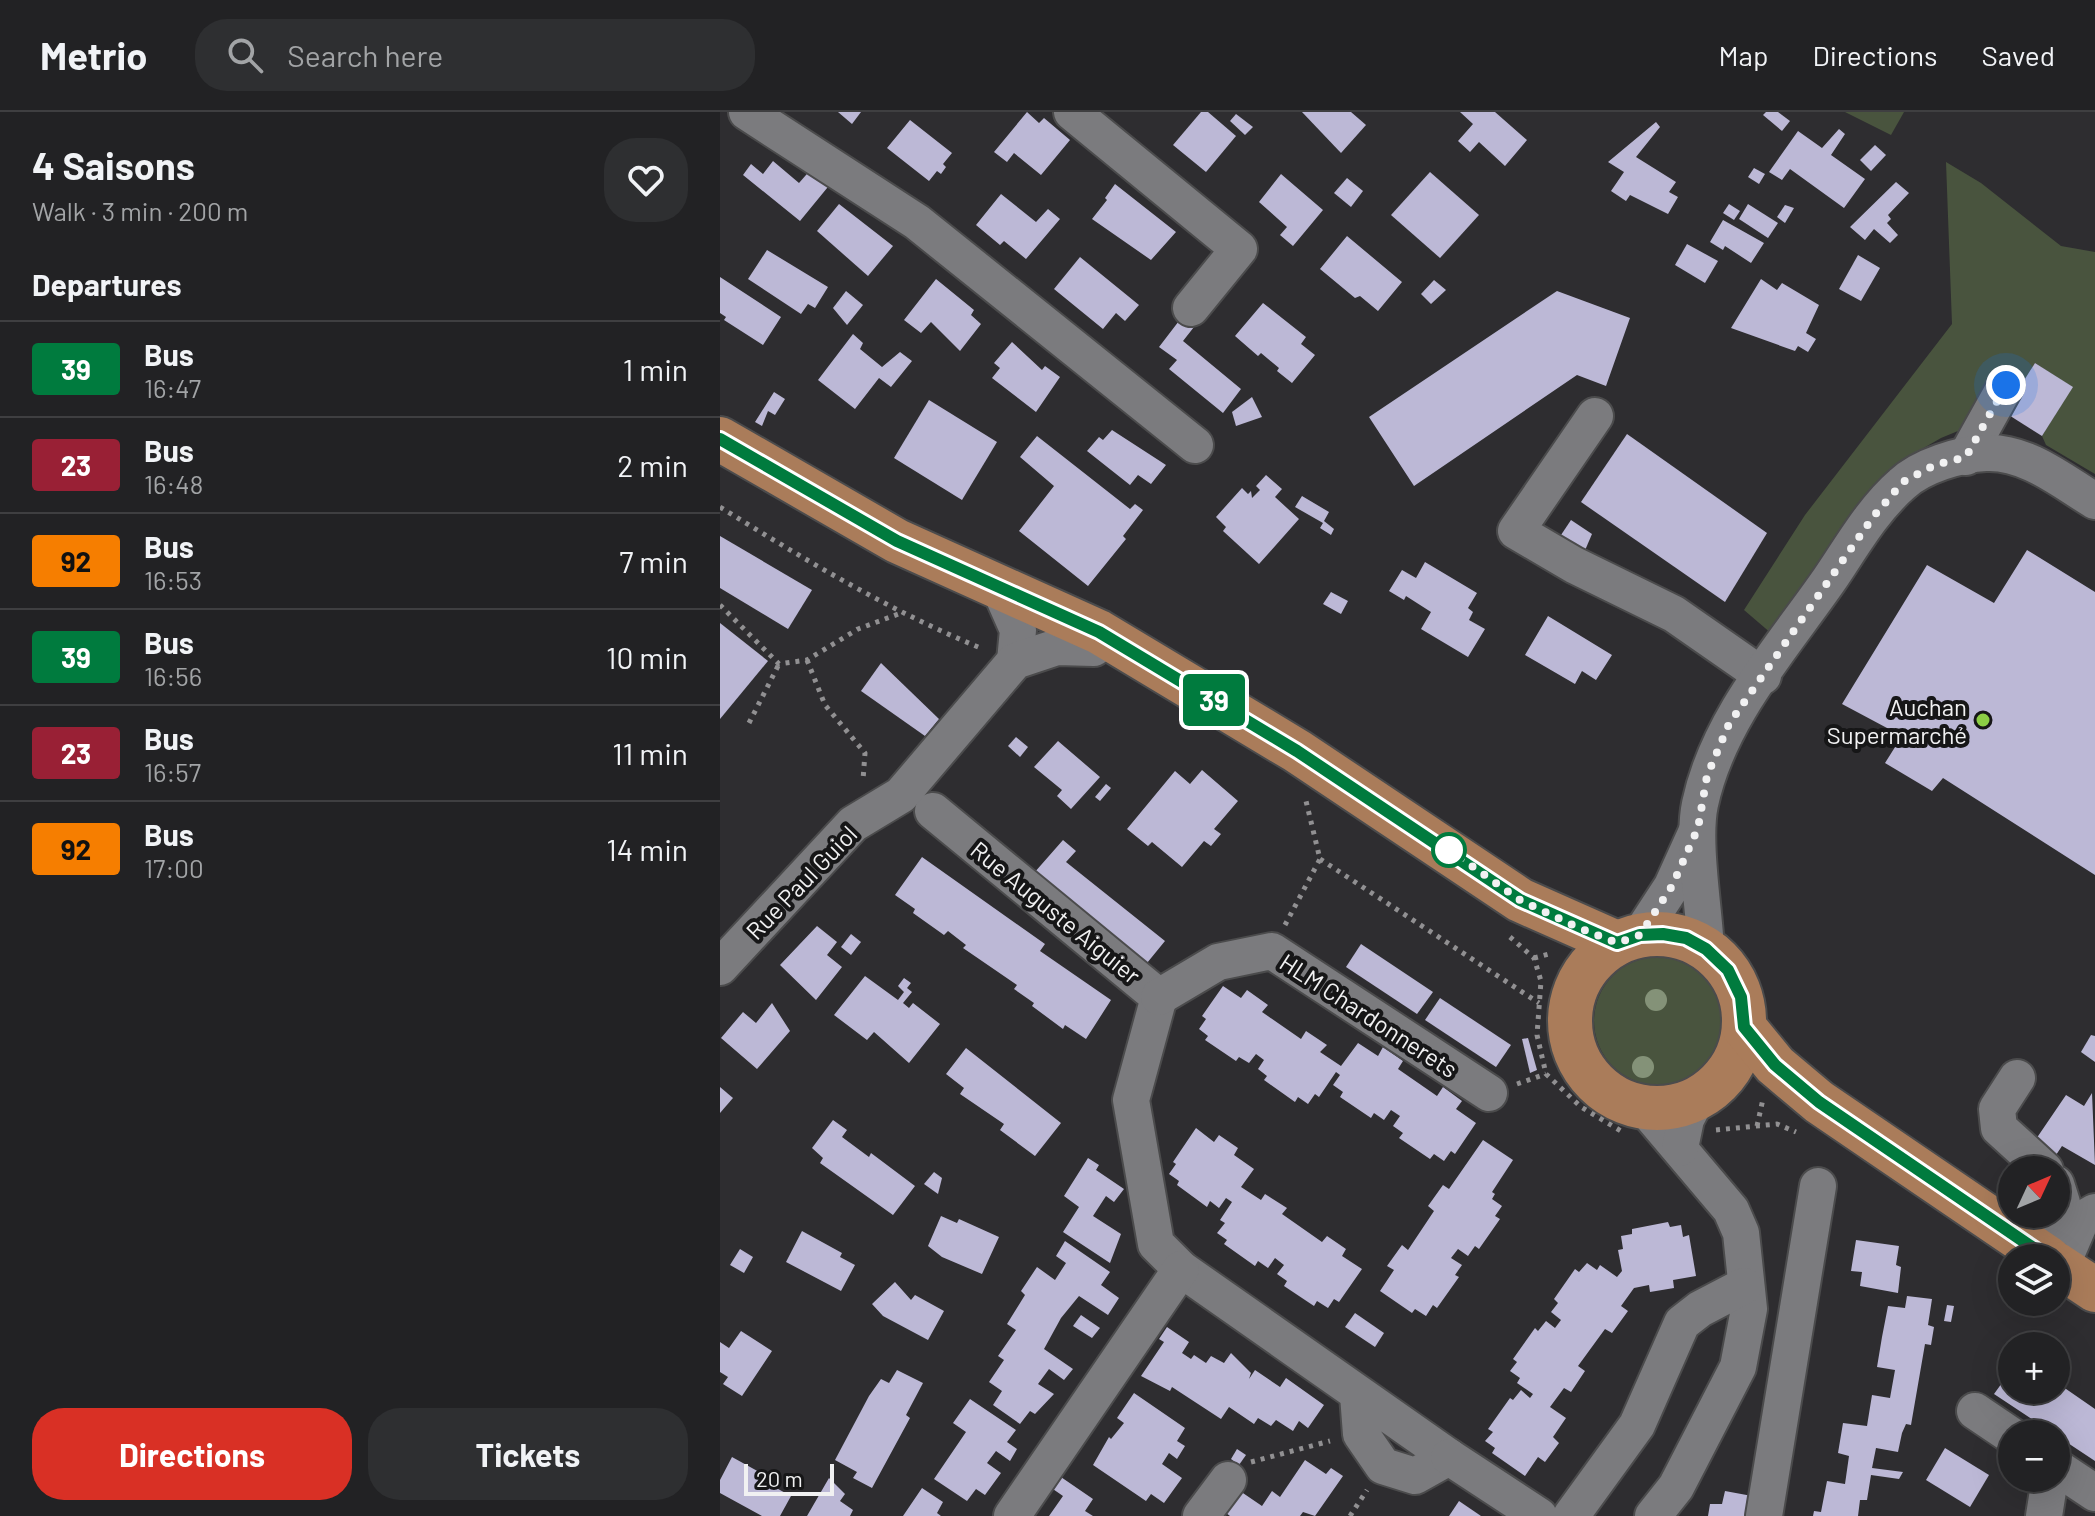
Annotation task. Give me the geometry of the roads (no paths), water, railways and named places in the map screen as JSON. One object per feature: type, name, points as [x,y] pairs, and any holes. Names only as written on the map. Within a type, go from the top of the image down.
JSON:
[{"type":"main road","points":[[720,439],[897,541],[1094,648],[1137,656]]},
{"type":"main road","points":[[720,468],[889,561],[1099,632],[1297,751],[1562,951],[1557,996],[1570,1015],[1572,1041],[1582,1065],[1598,1086],[1621,1100],[1635,1120],[1672,1107],[1700,1116],[1787,1091],[1811,1119],[2021,1244]]},
{"type":"main road","points":[[1515,918],[1629,939],[1663,934],[1686,938],[1706,949],[1728,970],[1741,997],[1744,1027],[1740,1049],[1700,1116]]},
{"type":"main road","points":[[1557,996],[1600,955],[1629,939]]},
{"type":"main road","points":[[1744,1027],[1775,1065],[1811,1119]]},
{"type":"street","points":[[747,112],[917,222],[1195,445]]},
{"type":"street","points":[[1072,112],[1239,249],[1191,308]]},
{"type":"street","points":[[1966,457],[2006,385]]},
{"type":"street","points":[[1595,416],[1510,542],[1574,565],[1674,614],[1763,676]]},
{"type":"street","points":[[1706,949],[1698,828],[1707,776],[1729,724],[1873,517],[1903,482],[1935,465],[1966,457],[1985,453],[2010,455],[2028,461],[2095,501]]},
{"type":"street","points":[[1002,656],[1018,630],[1007,601]]},
{"type":"street","points":[[1002,656],[1057,647],[1094,648]]},
{"type":"street","name":"Rue Paul Guiol","points":[[720,967],[853,824],[901,795],[1002,656]]},
{"type":"street","name":"Rue Auguste Aiguier","points":[[933,811],[1159,997],[1131,1100],[1156,1244],[1181,1269],[1358,1395],[1539,1516]]},
{"type":"street","points":[[1629,939],[1672,886],[1698,828]]},
{"type":"street","name":"HLM Chardonnerets","points":[[1159,997],[1218,962],[1272,951],[1489,1093]]},
{"type":"street","points":[[2017,1078],[1997,1109],[1999,1128],[2030,1156]]},
{"type":"street","points":[[1653,1516],[1676,1487],[1738,1367],[1747,1298],[1741,1233],[1700,1116]]},
{"type":"street","points":[[1764,1516],[1818,1186]]},
{"type":"street","points":[[2070,1245],[2081,1220],[2095,1212]]},
{"type":"street","points":[[1012,1516],[1181,1269]]},
{"type":"street","points":[[1571,1516],[1637,1425],[1682,1323],[1700,1309],[1747,1298],[1796,1317]]},
{"type":"street","points":[[1358,1395],[1361,1434],[1383,1466],[1415,1476],[1449,1457]]},
{"type":"street","points":[[1975,1411],[1998,1427]]},
{"type":"street","points":[[2070,1476],[2095,1493]]},
{"type":"street","points":[[1201,1516],[1228,1480]]},
{"type":"street","points":[[2044,1516],[2048,1492]]},
{"type":"place","name":"Auchan Supermarché","points":[[1983,720]]}]
